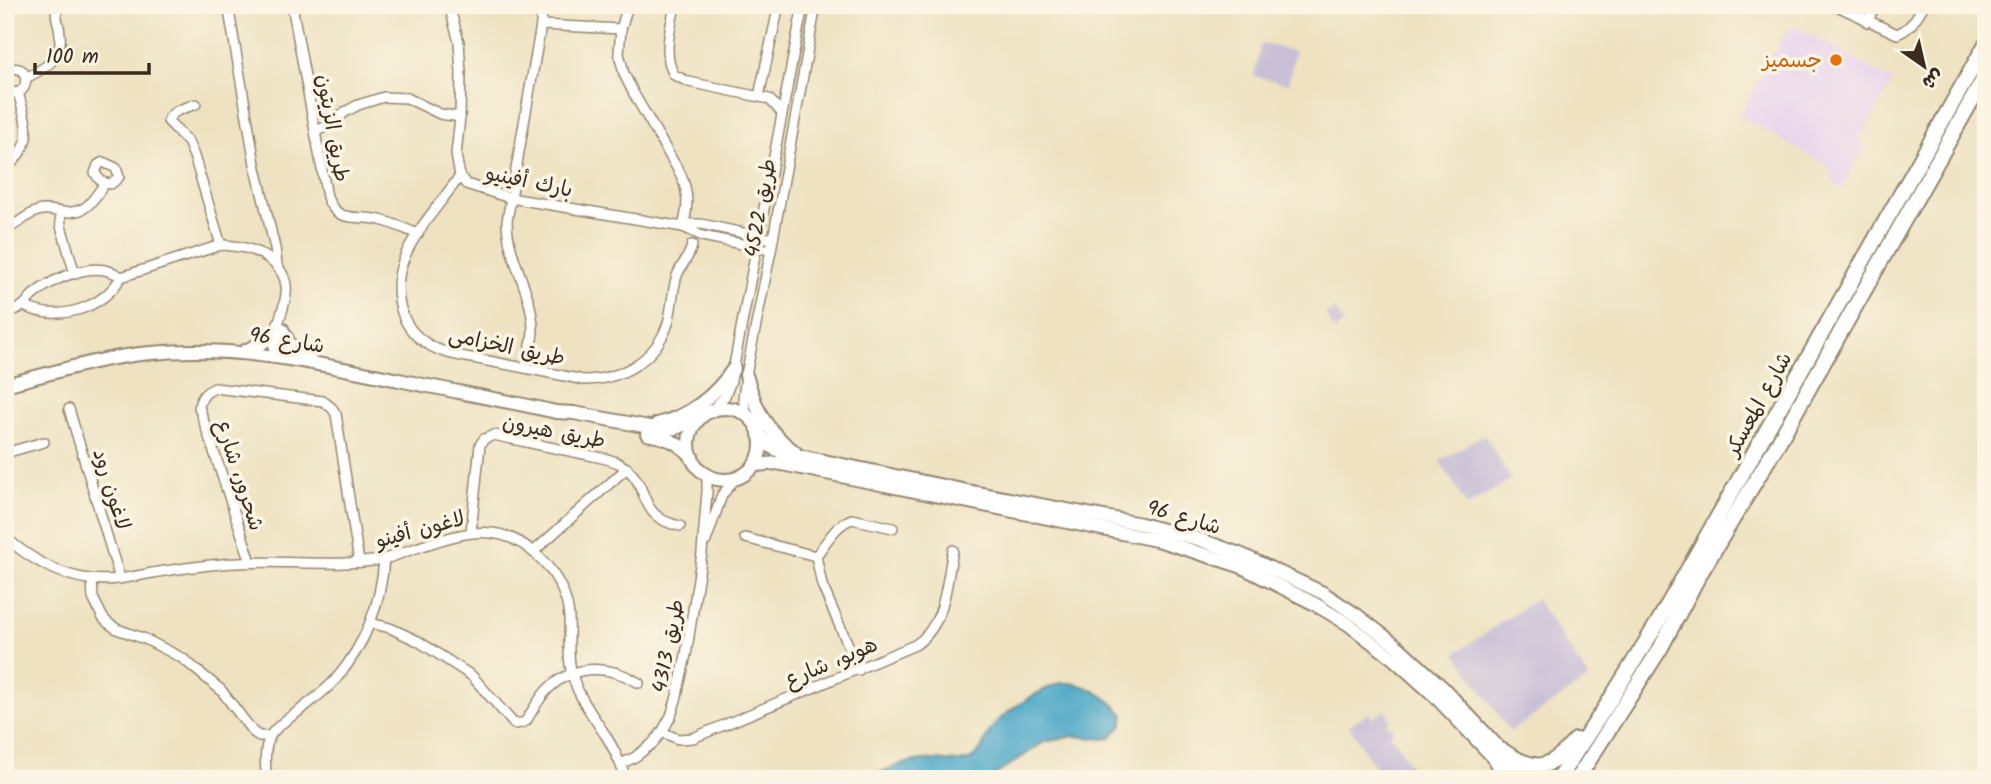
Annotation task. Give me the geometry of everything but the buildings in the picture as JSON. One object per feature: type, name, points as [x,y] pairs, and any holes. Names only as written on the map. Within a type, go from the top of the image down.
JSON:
[{"type":"main road","name":"شارع المعسكر","points":[[1558,779],[1664,613],[1986,44]]},
{"type":"main road","name":"شارع المعسكر","points":[[1577,779],[1660,649],[1698,577],[1774,450],[1986,75]]},
{"type":"main road","points":[[1500,755],[1536,766],[1550,762],[1566,751],[1607,705]]},
{"type":"main road","points":[[1500,755],[1506,779]]},
{"type":"main road","points":[[1584,779],[1589,760]]},
{"type":"street","points":[[26,78],[51,63],[57,55],[61,39],[55,14],[57,5]]},
{"type":"street","points":[[228,5],[255,164],[277,265]]},
{"type":"street","name":"طريق الزيتون","points":[[292,5],[330,205],[336,212],[349,217],[383,220],[418,234]]},
{"type":"street","name":"بارك أفينيو","points":[[449,5],[459,41],[460,117],[456,155],[460,176],[466,184],[510,198],[683,227],[702,236],[771,250]]},
{"type":"street","points":[[525,368],[533,331],[527,294],[509,244],[507,221],[541,25],[542,5]]},
{"type":"street","points":[[628,5],[621,29],[619,53],[624,74],[686,187],[688,205],[683,227]]},
{"type":"street","points":[[676,5],[668,44],[668,61],[674,75],[689,82],[764,97],[786,91]]},
{"type":"street","points":[[764,97],[779,5]]},
{"type":"street","name":"طريق 4522","points":[[713,409],[725,396],[734,368],[803,5]]},
{"type":"street","name":"طريق 4522","points":[[747,416],[743,398],[746,375],[816,5]]},
{"type":"street","points":[[1835,5],[1897,34],[1913,24],[1924,5]]},
{"type":"street","points":[[1867,22],[1876,5]]},
{"type":"street","points":[[541,25],[621,29]]},
{"type":"street","points":[[5,73],[15,69],[22,71],[26,78],[25,86],[18,92],[5,88]]},
{"type":"street","points":[[5,170],[18,158],[25,146],[27,133],[18,92]]},
{"type":"street","points":[[316,131],[330,125],[358,105],[384,97],[407,98],[440,114],[460,117]]},
{"type":"street","points":[[764,97],[782,113]]},
{"type":"street","points":[[196,104],[174,112],[168,121],[188,142],[194,156],[221,245]]},
{"type":"street","name":"طريق الخزامى","points":[[460,176],[418,234],[405,256],[398,280],[401,309],[412,331],[425,343],[439,350],[583,380],[621,374],[651,352],[666,329],[676,278],[692,245]]},
{"type":"street","points":[[5,226],[8,228],[15,225],[35,211],[78,212],[90,205],[105,183]]},
{"type":"street","points":[[60,212],[61,226],[75,274]]},
{"type":"street","name":"بارك أفينيو","points":[[683,227],[693,223],[772,239]]},
{"type":"street","points":[[702,236],[704,225]]},
{"type":"street","points":[[24,306],[54,314],[70,312],[102,300],[114,289],[121,277],[221,245],[249,248],[277,265],[283,274],[286,294],[280,327],[273,341],[277,357]]},
{"type":"street","points":[[5,312],[24,306],[32,296],[47,286],[75,274],[98,270],[116,273],[121,277]]},
{"type":"street","points":[[244,352],[262,343],[280,327]]},
{"type":"street","points":[[280,327],[291,347],[312,362]]},
{"type":"street","name":"شارع 96","points":[[5,385],[117,356],[188,350],[244,352],[312,362],[562,413],[660,429],[676,428],[698,419]]},
{"type":"street","points":[[643,426],[676,419],[688,412],[713,395],[734,368]]},
{"type":"street","points":[[746,375],[757,409],[766,424],[775,436],[801,456]]},
{"type":"street","name":"شحرور، شارع","points":[[251,562],[200,407],[201,399],[215,388],[323,401],[332,408],[359,562]]},
{"type":"street","points":[[725,408],[737,410],[747,416],[760,435],[760,455],[756,465],[736,478],[718,479],[707,474],[692,456],[690,446],[691,434],[698,419],[713,409],[725,408]]},
{"type":"street","name":"لاغون رود","points":[[69,409],[120,579]]},
{"type":"street","name":"شارع 96","points":[[562,413],[573,419],[668,438],[680,444],[692,456]]},
{"type":"street","name":"طريق هيرون","points":[[471,532],[480,445],[494,435],[617,461],[627,468],[642,488],[650,510],[657,518],[680,526]]},
{"type":"street","name":"شارع 96","points":[[760,435],[781,452],[1141,524],[1201,540],[1242,555],[1323,593],[1358,616],[1416,662],[1500,755],[1514,779]]},
{"type":"street","points":[[5,453],[44,442]]},
{"type":"street","name":"شارع 96","points":[[756,465],[777,463],[1161,541],[1240,566],[1314,603],[1366,638],[1413,676],[1528,779]]},
{"type":"street","name":"طريق هيرون","points":[[533,552],[627,468]]},
{"type":"street","name":"طريق 4313","points":[[621,764],[643,750],[662,732],[671,716],[680,687],[702,553],[707,474]]},
{"type":"street","name":"طريق 4313","points":[[702,553],[722,495],[736,478]]},
{"type":"street","points":[[816,556],[848,519],[893,528]]},
{"type":"street","name":"لاغون أفينو","points":[[5,537],[27,555],[45,565],[92,580],[120,579],[251,562],[359,562],[384,559],[471,532],[486,532],[516,541],[533,552],[548,567],[565,596],[569,614],[571,674],[621,764],[626,779]]},
{"type":"street","points":[[744,538],[816,556]]},
{"type":"street","name":"هوبو، شارع","points":[[662,732],[678,739],[693,738],[915,645],[929,634],[940,615],[953,550]]},
{"type":"street","points":[[816,556],[822,584],[859,670]]},
{"type":"street","points":[[267,779],[265,761],[270,736],[282,723],[335,681],[351,659],[370,623],[382,581],[384,559]]},
{"type":"street","points":[[92,580],[93,598],[108,623],[182,658],[221,690],[253,732],[259,736],[270,736]]},
{"type":"street","points":[[370,623],[390,628],[418,641],[472,676],[514,724],[526,721],[546,692],[571,674],[583,670],[611,670],[639,683]]},
{"type":"shaded area","points":[[1792,27],[1799,28],[1893,81],[1858,142],[1865,146],[1841,189],[1833,184],[1828,166],[1739,116],[1783,36]]},
{"type":"shaded area","points":[[1261,44],[1295,51],[1288,84],[1254,76]]},
{"type":"shaded area","points":[[1335,309],[1344,324],[1335,330],[1325,315]]},
{"type":"shaded area","points":[[1484,434],[1511,479],[1467,506],[1440,461]]},
{"type":"shaded area","points":[[1536,599],[1589,678],[1510,732],[1456,653]]},
{"type":"shaded area","points":[[1386,710],[1391,720],[1386,724],[1394,731],[1390,733],[1417,776],[1416,779],[1382,779],[1349,725],[1369,713],[1373,718]]},
{"type":"water","points":[[1060,683],[1078,685],[1103,696],[1124,715],[1122,725],[1112,736],[1105,739],[1074,736],[1044,742],[989,779],[860,779],[915,761],[960,762],[971,759],[979,753],[992,728],[1005,714]]},
{"type":"place","name":"جسميز","points":[[1836,60]]}]
